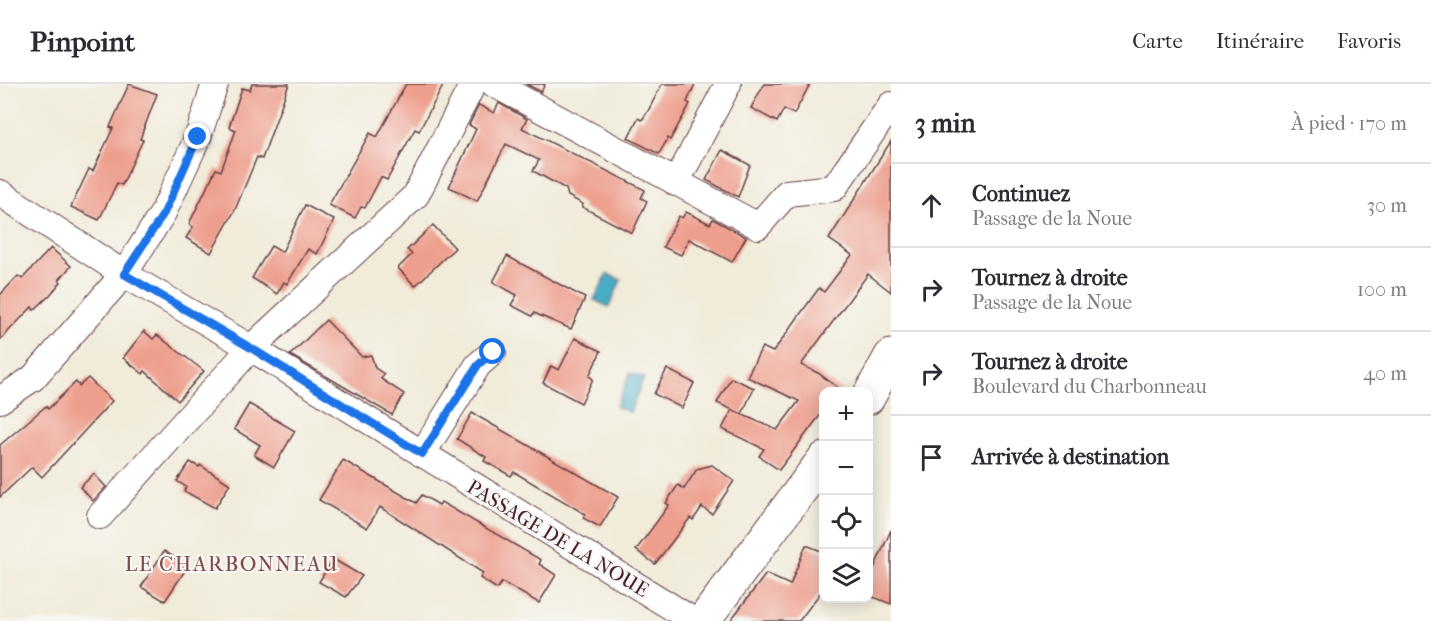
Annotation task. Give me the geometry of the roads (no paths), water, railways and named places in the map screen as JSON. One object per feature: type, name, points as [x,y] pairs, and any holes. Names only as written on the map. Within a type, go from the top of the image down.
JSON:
[{"type":"street","points":[[0,400],[33,378],[124,274],[164,213],[198,137],[215,84]]},
{"type":"street","points":[[100,516],[251,348],[416,195],[473,84]]},
{"type":"street","points":[[494,84],[758,225],[787,193],[834,188],[891,105]]},
{"type":"street","points":[[676,183],[728,84]]},
{"type":"street","name":"PASSAGE DE LA NOUE","points":[[0,194],[124,274],[251,348],[694,621]]},
{"type":"street","points":[[422,454],[478,365],[493,352]]},
{"type":"street","points":[[873,389],[891,356]]},
{"type":"street","points":[[703,621],[819,466]]},
{"type":"water","points":[[607,274],[621,280],[609,307],[594,300]]},
{"type":"water","points":[[630,373],[644,378],[630,412],[616,407]]},
{"type":"district","name":"LE CHARBONNEAU","points":[[232,564]]}]
